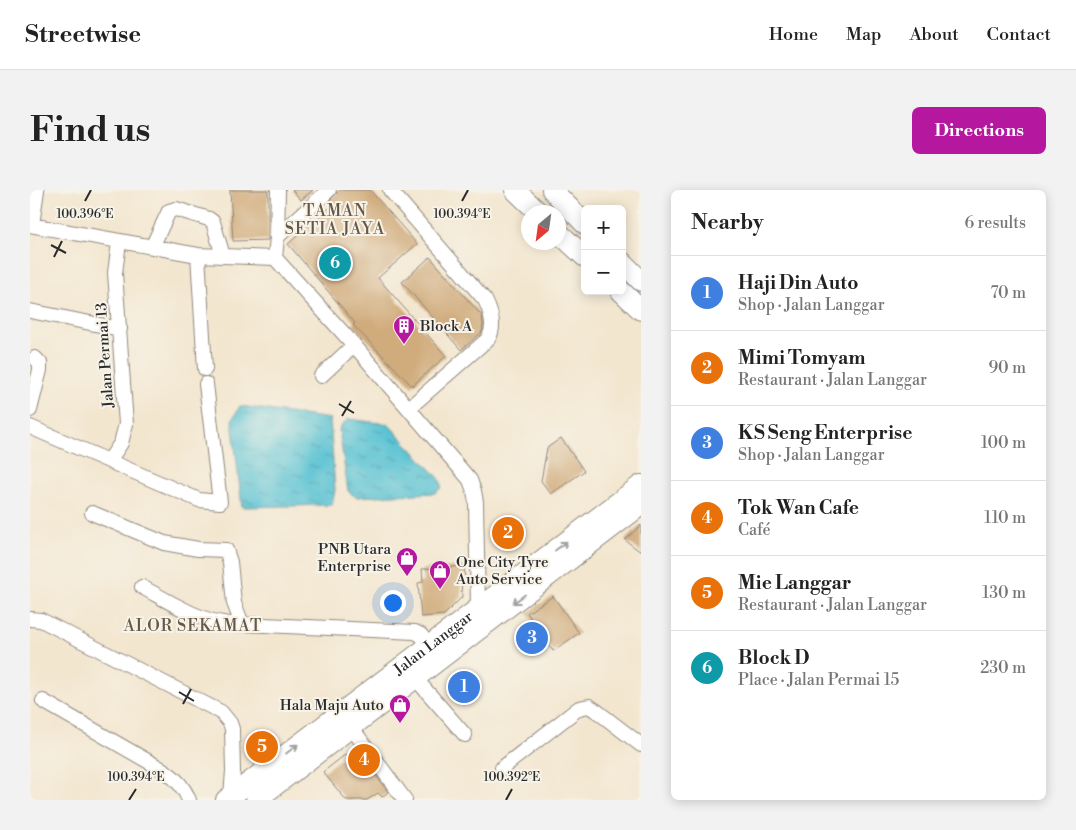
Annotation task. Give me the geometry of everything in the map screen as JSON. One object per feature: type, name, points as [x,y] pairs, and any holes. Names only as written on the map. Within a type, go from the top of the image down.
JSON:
[{"type":"highway","points":[[515,190],[531,205]]},
{"type":"highway","points":[[552,190],[581,220]]},
{"type":"highway","points":[[566,239],[581,253]]},
{"type":"highway","points":[[626,266],[641,281]]},
{"type":"highway","points":[[625,295],[641,310]]},
{"type":"highway","name":"Jalan Langgar","points":[[228,798],[641,485]]},
{"type":"highway","name":"Jalan Langgar","points":[[256,800],[641,505]]},
{"type":"street","points":[[37,190],[31,225],[198,255],[275,258],[354,345],[470,480],[476,502],[478,608]]},
{"type":"street","points":[[275,258],[278,190]]},
{"type":"street","points":[[277,237],[329,190]]},
{"type":"street","points":[[390,190],[485,300],[492,320],[491,334],[488,339],[409,408]]},
{"type":"street","points":[[152,247],[169,211],[176,209],[209,219],[212,222],[223,256]]},
{"type":"street","name":"Jalan Permai 13","points":[[109,461],[122,443],[126,424],[115,274],[119,242]]},
{"type":"street","points":[[198,255],[205,370]]},
{"type":"street","points":[[30,311],[120,329]]},
{"type":"street","points":[[321,376],[354,345]]},
{"type":"street","points":[[30,410],[40,370],[40,363],[35,358]]},
{"type":"street","points":[[30,427],[199,500],[220,502],[206,384]]},
{"type":"street","points":[[92,512],[164,543],[198,549],[226,550],[230,562],[234,603],[242,624]]},
{"type":"street","points":[[142,587],[185,610],[229,625],[415,632],[421,635],[429,646]]},
{"type":"street","points":[[30,618],[41,620],[221,712],[230,723],[232,729],[228,798]]},
{"type":"street","points":[[415,678],[465,735]]},
{"type":"street","points":[[43,702],[165,771],[185,789],[189,800]]},
{"type":"street","points":[[502,768],[579,708],[589,706],[641,745]]},
{"type":"street","points":[[351,727],[405,800]]},
{"type":"water","points":[[240,406],[330,419],[335,490],[332,505],[242,507],[232,420]]},
{"type":"water","points":[[348,419],[388,424],[439,478],[442,487],[435,493],[356,497],[348,491],[339,429]]},
{"type":"building","points":[[230,190],[268,190],[268,240],[233,241]]},
{"type":"building","points":[[292,190],[313,190],[301,200]]},
{"type":"building","points":[[340,190],[370,190],[417,244],[378,278],[446,356],[412,386],[353,325],[355,323],[288,244],[333,205],[329,201]]},
{"type":"building","points":[[430,257],[482,316],[482,332],[461,350],[402,282]]},
{"type":"building","points":[[561,438],[584,471],[551,494],[541,481],[547,448]]},
{"type":"building","points":[[641,525],[641,552],[625,540]]},
{"type":"building","name":"One City Tyre Auto Service","points":[[464,566],[465,579],[461,579],[462,597],[444,615],[421,617],[418,583],[423,582],[422,569]]},
{"type":"building","points":[[553,596],[579,633],[553,651],[527,613]]},
{"type":"building","points":[[355,747],[388,792],[382,797],[378,793],[367,800],[346,800],[323,772]]},
{"type":"place","name":"Block D","points":[[335,263]]},
{"type":"place","name":"Block A","points":[[404,345]]},
{"type":"place","name":"Mimi Tomyam","points":[[508,533]]},
{"type":"place","name":"PNB Utara Enterprise","points":[[407,577]]},
{"type":"place","name":"One City Tyre Auto Service","points":[[440,590]]},
{"type":"place","name":"KS Seng Enterprise","points":[[532,638]]},
{"type":"place","name":"Haji Din Auto","points":[[464,687]]},
{"type":"place","name":"Hala Maju Auto","points":[[400,724]]},
{"type":"place","name":"Mie Langgar","points":[[262,747]]},
{"type":"place","name":"Tok Wan Cafe","points":[[364,760]]},
{"type":"district","name":"TAMAN SETIA JAYA","points":[[335,220]]},
{"type":"district","name":"ALOR SEKAMAT","points":[[193,626]]}]
